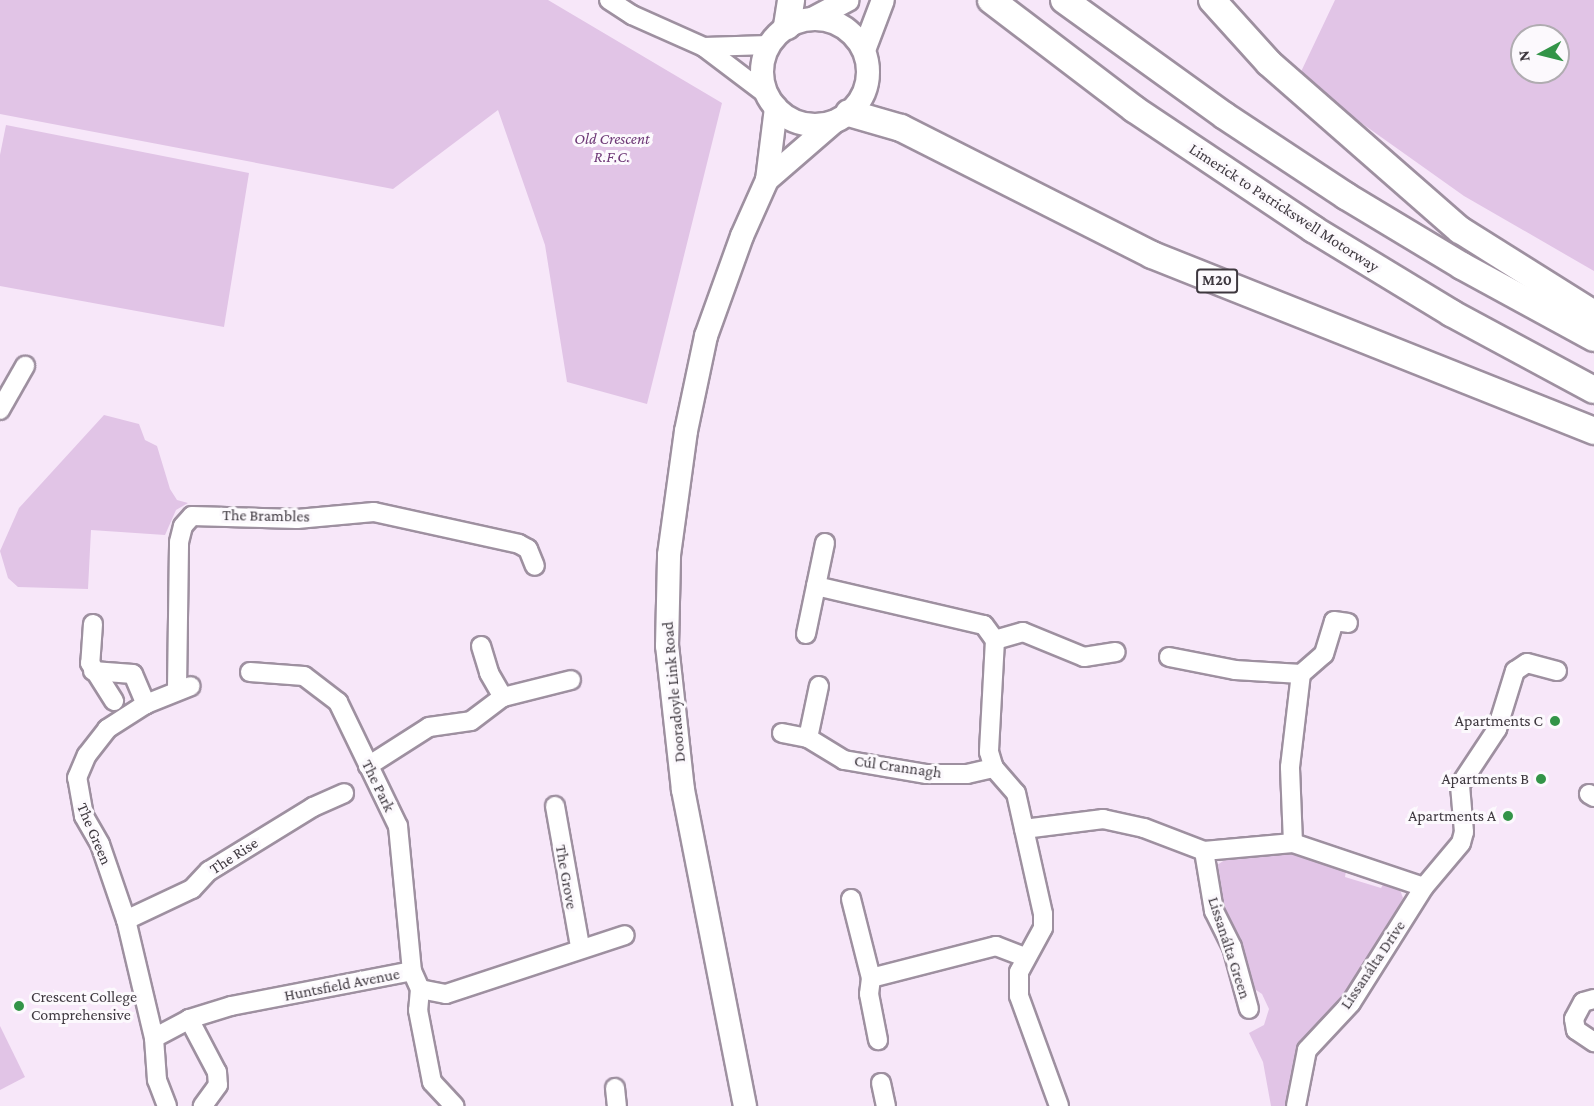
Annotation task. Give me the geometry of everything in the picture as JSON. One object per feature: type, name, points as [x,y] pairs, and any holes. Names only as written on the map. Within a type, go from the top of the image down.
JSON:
[{"type":"highway","points":[[787,26],[791,0]]},
{"type":"highway","name":"Limerick to Patrickswell Motorway","points":[[991,0],[1134,109],[1313,229],[1451,313],[1594,390]]},
{"type":"highway","points":[[1065,0],[1224,116],[1346,196],[1462,266],[1594,338]]},
{"type":"highway","points":[[1212,0],[1269,63],[1460,230],[1594,314]]},
{"type":"highway","name":"M20","points":[[842,118],[902,128],[1152,255],[1594,431]]},
{"type":"main road","points":[[848,0],[814,18],[787,26],[769,45],[763,60],[771,101],[803,124],[842,118],[867,84],[864,50],[883,0]]},
{"type":"main road","points":[[814,18],[844,27],[864,50]]},
{"type":"main road","name":"Dooradoyle Link Road","points":[[745,1106],[683,790],[667,646],[669,555],[686,430],[706,336],[742,236],[767,180],[771,101]]},
{"type":"main road","name":"Dooradoyle Link Road","points":[[767,180],[842,118]]},
{"type":"street","points":[[609,0],[632,15],[704,46],[771,101]]},
{"type":"street","points":[[704,46],[769,45]]},
{"type":"street","points":[[0,410],[25,366]]},
{"type":"street","name":"The Brambles","points":[[184,687],[179,542],[183,526],[192,516],[297,519],[374,512],[519,544],[528,549],[535,566]]},
{"type":"street","points":[[806,634],[825,543]]},
{"type":"street","points":[[816,586],[984,624],[995,640],[988,723],[994,768],[1012,785],[1043,914],[1043,928],[1025,957],[1019,972],[1019,996],[1053,1104]]},
{"type":"street","points":[[1293,843],[1291,752],[1301,674],[1324,654],[1334,621],[1348,623]]},
{"type":"street","points":[[93,624],[90,654],[93,671],[114,701]]},
{"type":"street","points":[[995,640],[1023,632],[1084,657],[1116,652]]},
{"type":"street","points":[[481,646],[489,673],[503,697]]},
{"type":"street","points":[[1169,657],[1234,670],[1301,674]]},
{"type":"street","name":"Lissanálta Drive","points":[[1296,1106],[1307,1050],[1351,1003],[1424,887],[1461,843],[1464,832],[1460,785],[1497,729],[1515,671],[1527,663],[1557,671]]},
{"type":"street","points":[[93,671],[133,674],[146,704]]},
{"type":"street","name":"The Park","points":[[249,672],[304,676],[317,683],[338,702],[398,826],[412,971]]},
{"type":"street","points":[[368,766],[429,727],[471,721],[503,697],[572,680]]},
{"type":"street","points":[[808,738],[819,686]]},
{"type":"street","name":"The Green","points":[[167,1106],[155,1070],[154,1038],[126,920],[100,844],[84,816],[77,778],[87,755],[107,729],[146,704],[184,687]]},
{"type":"street","name":"Cúl Crannagh","points":[[782,733],[808,738],[821,749],[844,760],[917,772],[967,774],[994,768]]},
{"type":"street","name":"The Rise","points":[[126,920],[192,889],[209,871],[313,807],[344,793]]},
{"type":"street","name":"The Grove","points":[[555,806],[580,947]]},
{"type":"street","points":[[1024,829],[1103,819],[1144,828],[1204,851],[1293,843],[1424,887]]},
{"type":"street","name":"Lissanálta Green","points":[[1204,851],[1214,910],[1232,947],[1249,1009]]},
{"type":"street","points":[[851,899],[871,978],[869,994],[878,1040]]},
{"type":"street","name":"Huntsfield Avenue","points":[[154,1038],[189,1019],[231,1006],[412,971],[420,988],[446,994],[624,934]]},
{"type":"street","points":[[871,978],[996,946],[1025,957]]},
{"type":"street","points":[[420,988],[418,1010],[432,1083],[454,1106]]},
{"type":"street","points":[[1594,999],[1583,1002],[1574,1019],[1576,1030],[1594,1042]]},
{"type":"street","points":[[189,1019],[217,1072],[218,1085],[203,1106]]},
{"type":"street","points":[[881,1083],[886,1106]]},
{"type":"green space","name":"Old Crescent R.F.C.","points":[[0,0],[548,0],[722,103],[647,404],[567,382],[545,245],[498,110],[393,189],[0,114]]},
{"type":"green space","points":[[1335,0],[1594,0],[1594,271],[1464,196],[1298,78]]},
{"type":"green space","points":[[6,125],[249,173],[224,327],[0,286],[0,155]]},
{"type":"green space","points":[[104,415],[139,424],[145,440],[157,446],[170,489],[177,500],[188,503],[176,510],[165,535],[91,530],[88,589],[18,587],[8,578],[0,551],[19,508]]},
{"type":"green space","points":[[1277,851],[1301,854],[1346,871],[1345,877],[1381,888],[1384,883],[1399,887],[1403,898],[1361,975],[1297,1051],[1288,1106],[1271,1106],[1263,1062],[1249,1033],[1264,1025],[1269,1009],[1262,994],[1250,986],[1239,941],[1222,912],[1215,872],[1217,865],[1228,858]]},
{"type":"green space","points":[[0,1026],[25,1077],[0,1090]]},
{"type":"place","name":"Apartments C","points":[[1555,721]]},
{"type":"place","name":"Apartments B","points":[[1541,779]]},
{"type":"place","name":"Apartments A","points":[[1508,816]]},
{"type":"place","name":"Crescent College Comprehensive","points":[[19,1006]]}]
